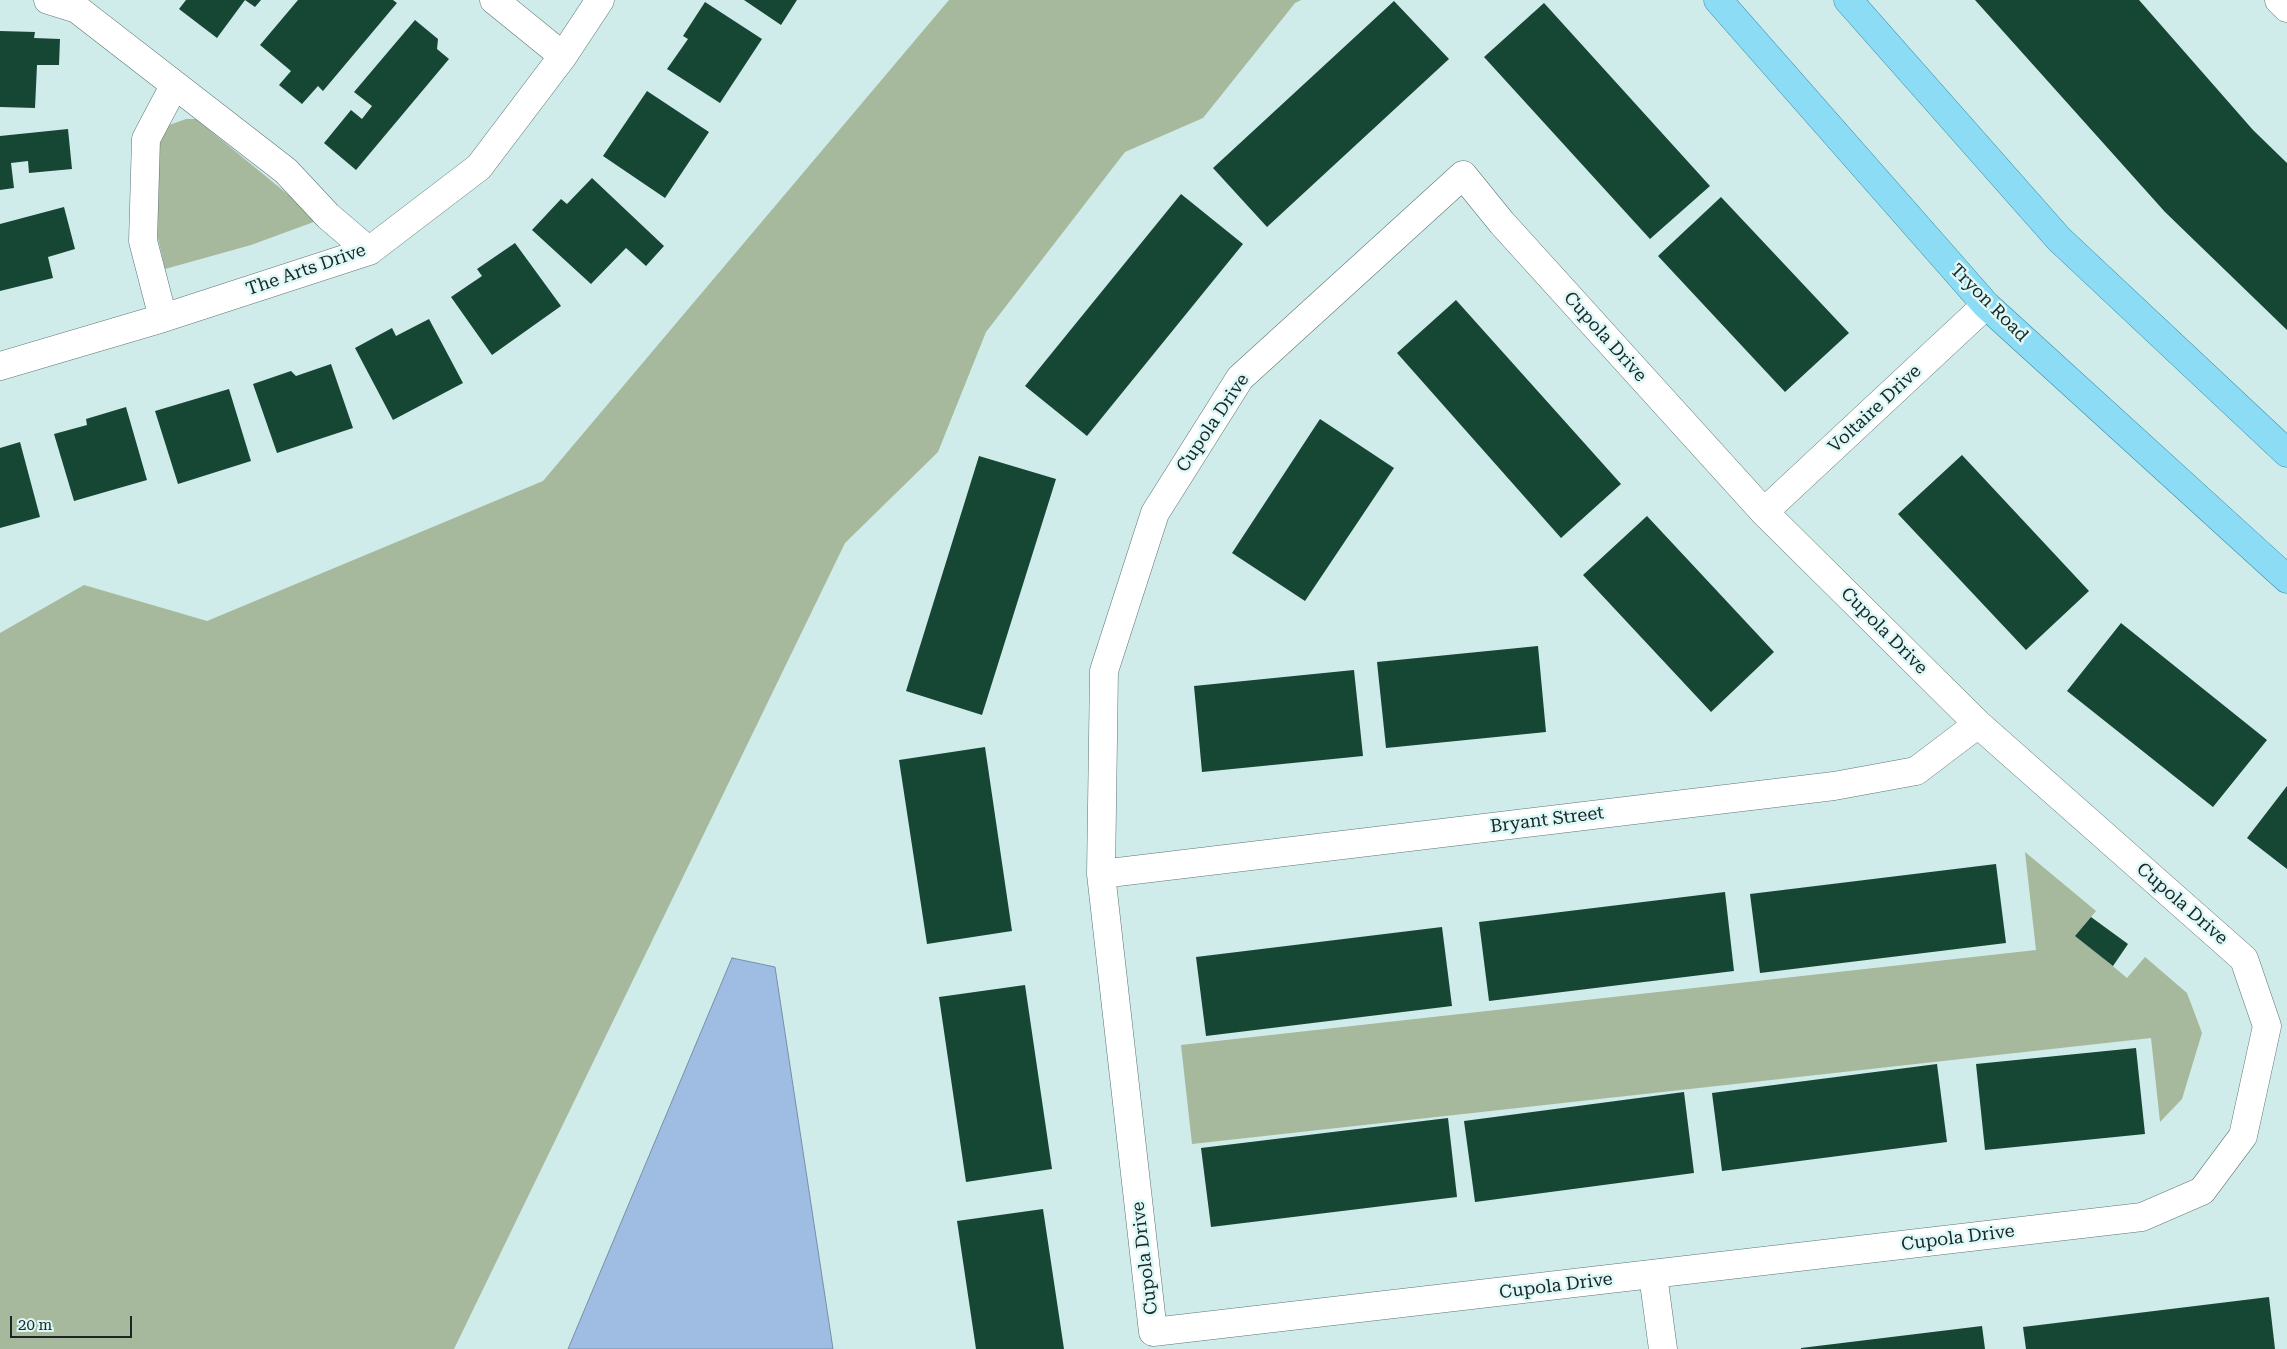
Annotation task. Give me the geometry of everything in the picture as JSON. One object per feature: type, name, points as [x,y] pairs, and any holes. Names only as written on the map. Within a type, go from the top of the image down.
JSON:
[{"type":"main road","name":"Tryon Road","points":[[1718,0],[1986,305],[2287,579]]},
{"type":"main road","points":[[1848,0],[2059,240],[2287,453]]},
{"type":"street","points":[[48,0],[77,9],[286,171],[328,216],[369,250]]},
{"type":"street","points":[[494,0],[563,56]]},
{"type":"street","name":"The Arts Drive","points":[[0,366],[164,318],[369,250],[479,167],[563,56],[600,0]]},
{"type":"street","points":[[2279,0],[2287,8]]},
{"type":"street","points":[[164,318],[143,241],[146,139],[174,86]]},
{"type":"street","name":"Cupola Drive","points":[[1463,175],[1502,223],[1764,512],[1978,724],[2244,959],[2267,1026],[2243,1136],[2202,1191],[2142,1217],[1153,1332],[1100,874],[1104,671],[1155,513],[1240,378],[1463,175]]},
{"type":"street","name":"Voltaire Drive","points":[[1764,512],[1986,305]]},
{"type":"street","name":"Bryant Street","points":[[1100,874],[1834,786],[1916,771],[1978,724]]},
{"type":"street","points":[[1653,1274],[1663,1349]]},
{"type":"green space","points":[[949,0],[1301,0],[1295,3],[1203,118],[1125,152],[986,332],[938,452],[845,543],[454,1349],[0,1349],[0,633],[84,585],[207,621],[543,481]]},
{"type":"green space","points":[[186,119],[196,119],[319,220],[251,245],[165,269],[152,212],[158,129]]},
{"type":"green space","points":[[2025,852],[2096,911],[2076,935],[2127,978],[2145,957],[2187,993],[2202,1033],[2182,1099],[2160,1122],[2151,1038],[1192,1144],[1181,1045],[2036,950]]},
{"type":"water","points":[[732,958],[775,967],[833,1349],[568,1349]]},
{"type":"building","points":[[186,0],[245,0],[217,38],[179,9]]},
{"type":"building","points":[[245,0],[261,0],[255,7]]},
{"type":"building","points":[[298,0],[393,0],[397,3],[323,91],[318,86],[302,104],[279,85],[291,71],[260,45]]},
{"type":"building","points":[[744,0],[797,0],[781,25]]},
{"type":"building","points":[[1975,0],[2139,0],[2253,130],[2287,163],[2287,330],[2165,212]]},
{"type":"building","points":[[1394,1],[1449,59],[1267,227],[1213,168]]},
{"type":"building","points":[[705,2],[762,39],[720,103],[667,69],[688,39],[683,36]]},
{"type":"building","points":[[1544,3],[1710,186],[1650,239],[1484,57]]},
{"type":"building","points":[[415,20],[438,39],[437,49],[449,59],[356,170],[324,143],[351,110],[362,119],[372,106],[354,92]]},
{"type":"building","points":[[0,31],[35,32],[34,38],[60,39],[59,65],[37,65],[35,108],[0,107]]},
{"type":"building","points":[[647,91],[709,132],[665,198],[603,156]]},
{"type":"building","points":[[68,129],[72,169],[29,173],[28,161],[11,163],[14,188],[0,190],[0,136]]},
{"type":"building","points":[[592,178],[664,246],[646,266],[626,248],[591,284],[532,230],[561,199],[567,204]]},
{"type":"building","points":[[1181,194],[1243,244],[1087,436],[1025,386]]},
{"type":"building","points":[[1721,197],[1849,333],[1785,392],[1658,256]]},
{"type":"building","points":[[64,207],[75,249],[48,257],[53,278],[0,291],[0,224]]},
{"type":"building","points":[[515,243],[561,306],[492,355],[451,297],[482,276],[477,269]]},
{"type":"building","points":[[1456,300],[1621,484],[1561,538],[1397,353]]},
{"type":"building","points":[[429,319],[463,383],[393,420],[355,348],[392,328],[396,336]]},
{"type":"building","points":[[331,364],[353,428],[277,453],[253,384],[291,371],[296,376]]},
{"type":"building","points":[[229,389],[251,461],[178,484],[155,411]]},
{"type":"building","points":[[126,407],[147,480],[74,501],[54,434],[87,425],[86,419]]},
{"type":"building","points":[[1320,419],[1394,468],[1305,601],[1232,553]]},
{"type":"building","points":[[20,442],[40,517],[0,528],[0,448]]},
{"type":"building","points":[[1962,455],[2089,591],[2026,650],[1898,514]]},
{"type":"building","points":[[979,456],[1056,479],[982,715],[906,691]]},
{"type":"building","points":[[1647,516],[1774,652],[1711,712],[1583,575]]},
{"type":"building","points":[[2121,623],[2267,740],[2213,807],[2067,691]]},
{"type":"building","points":[[1538,646],[1546,732],[1386,748],[1377,662]]},
{"type":"building","points":[[1354,670],[1363,756],[1202,772],[1194,686]]},
{"type":"building","points":[[985,747],[1012,931],[927,944],[899,760]]},
{"type":"building","points":[[2287,786],[2287,869],[2247,838]]},
{"type":"building","points":[[1996,864],[2006,943],[1760,973],[1750,894]]},
{"type":"building","points":[[1725,892],[1734,971],[1489,1001],[1479,922]]},
{"type":"building","points":[[2091,917],[2128,944],[2113,966],[2075,936]]},
{"type":"building","points":[[1442,927],[1452,1006],[1206,1036],[1196,957]]},
{"type":"building","points":[[1025,985],[1052,1169],[966,1182],[939,997]]},
{"type":"building","points":[[2136,1048],[2145,1134],[1985,1150],[1976,1064]]},
{"type":"building","points":[[1937,1064],[1947,1142],[1722,1171],[1712,1093]]},
{"type":"building","points":[[1684,1092],[1694,1173],[1475,1202],[1464,1121]]},
{"type":"building","points":[[1448,1118],[1457,1197],[1211,1227],[1201,1148]]},
{"type":"building","points":[[1043,1209],[1064,1349],[976,1349],[957,1221]]},
{"type":"building","points":[[2269,1297],[2275,1349],[2026,1349],[2023,1327]]},
{"type":"building","points":[[1982,1326],[1985,1349],[1801,1349],[1801,1348]]}]
